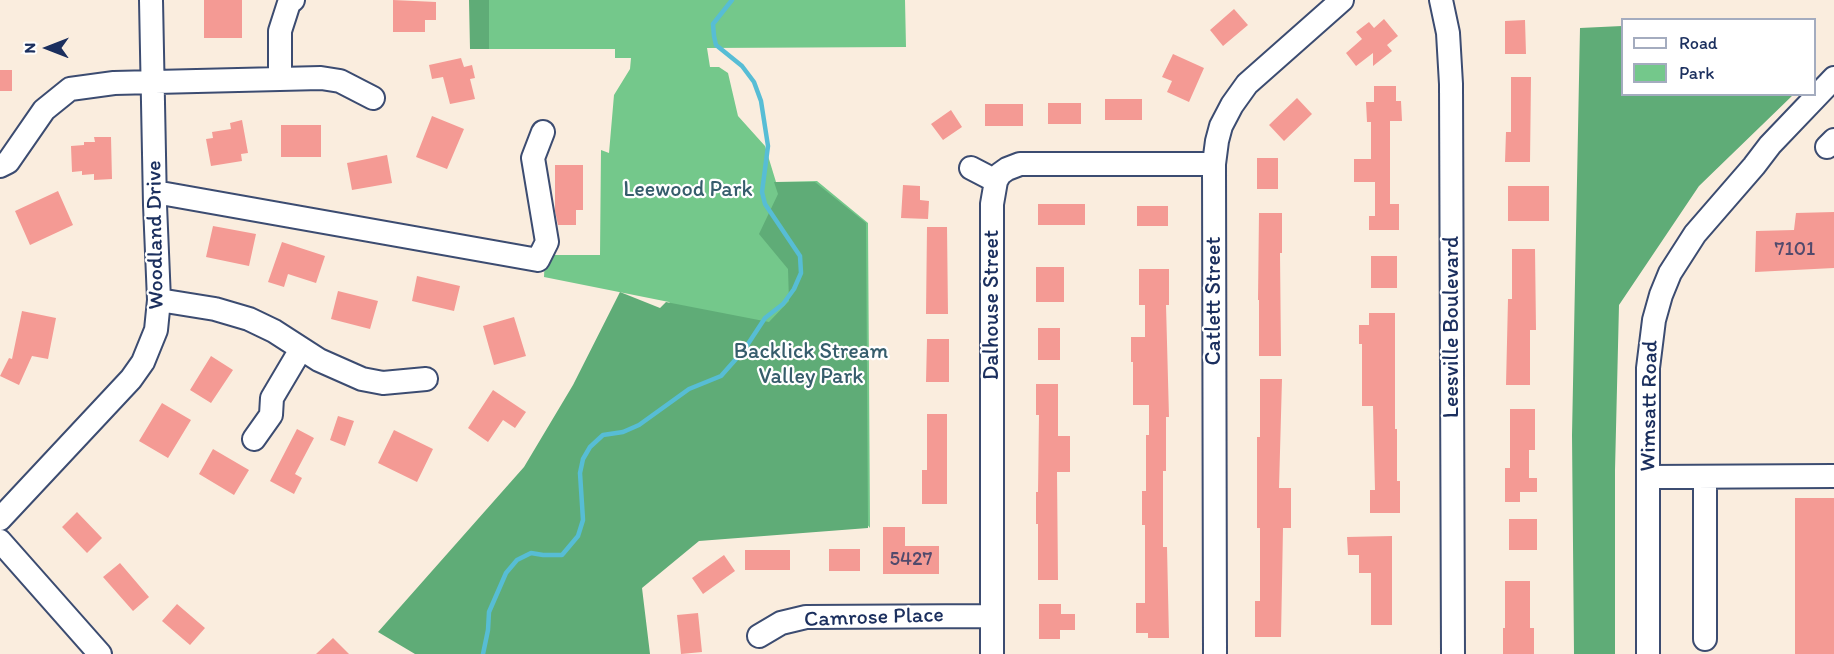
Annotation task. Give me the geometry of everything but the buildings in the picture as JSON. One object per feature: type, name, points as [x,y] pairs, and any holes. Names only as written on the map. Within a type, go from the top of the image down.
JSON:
[{"type":"street","name":"Woodland Drive","points":[[0,519],[131,379],[151,345],[159,315],[159,300],[151,0]]},
{"type":"street","points":[[280,79],[280,32],[289,3],[293,0]]},
{"type":"street","name":"Catlett Street","points":[[1215,654],[1214,164],[1221,126],[1246,84],[1342,0]]},
{"type":"street","name":"Leesville Boulevard","points":[[1441,0],[1448,33],[1451,84],[1453,654]]},
{"type":"street","points":[[0,166],[8,162],[44,110],[70,89],[114,83],[321,78],[340,81],[374,98]]},
{"type":"street","name":"Wimsatt Road","points":[[1648,654],[1650,344],[1654,320],[1670,273],[1695,234],[1770,145],[1834,78]]},
{"type":"street","points":[[155,192],[538,260],[547,242],[533,158],[543,132]]},
{"type":"street","points":[[971,168],[996,181],[1007,169],[1020,165],[1214,164]]},
{"type":"street","name":"Dalhouse Street","points":[[992,654],[992,204],[996,181]]},
{"type":"street","points":[[159,300],[215,309],[249,319],[274,331],[319,360],[371,382],[426,379]]},
{"type":"street","points":[[254,439],[271,415],[272,399],[301,349]]},
{"type":"street","points":[[1648,477],[1834,476]]},
{"type":"street","points":[[1705,477],[1705,639]]},
{"type":"street","points":[[0,541],[100,654]]},
{"type":"street","name":"Camrose Place","points":[[759,636],[781,623],[806,617],[992,616]]},
{"type":"green space","points":[[469,0],[489,0],[489,49],[470,49]]},
{"type":"green space","name":"Leewood Park","points":[[471,0],[905,0],[906,47],[707,48],[710,67],[719,67],[728,73],[738,116],[765,146],[776,182],[817,181],[868,223],[870,528],[758,392],[669,302],[544,277],[545,255],[600,255],[601,150],[609,153],[614,95],[630,69],[631,58],[615,58],[615,49],[472,49]]},
{"type":"green space","points":[[1621,26],[1621,96],[1792,96],[1699,186],[1619,305],[1615,470],[1615,654],[1574,654],[1572,435],[1580,28]]},
{"type":"green space","name":"Backlick Stream Valley Park","points":[[774,182],[815,182],[866,223],[868,528],[699,541],[642,588],[650,654],[415,654],[378,632],[524,467],[573,385],[620,292],[660,308],[666,302],[769,322],[789,301],[788,269],[759,234],[778,194]]},
{"type":"waterway","points":[[483,654],[489,612],[506,573],[517,560],[531,553],[562,555],[578,536],[583,520],[580,473],[583,459],[590,447],[603,435],[623,432],[639,425],[689,389],[721,376],[744,350],[765,318],[783,304],[794,289],[801,273],[800,256],[765,204],[762,192],[768,146],[761,101],[754,82],[742,66],[716,45],[713,24],[732,0]]}]
